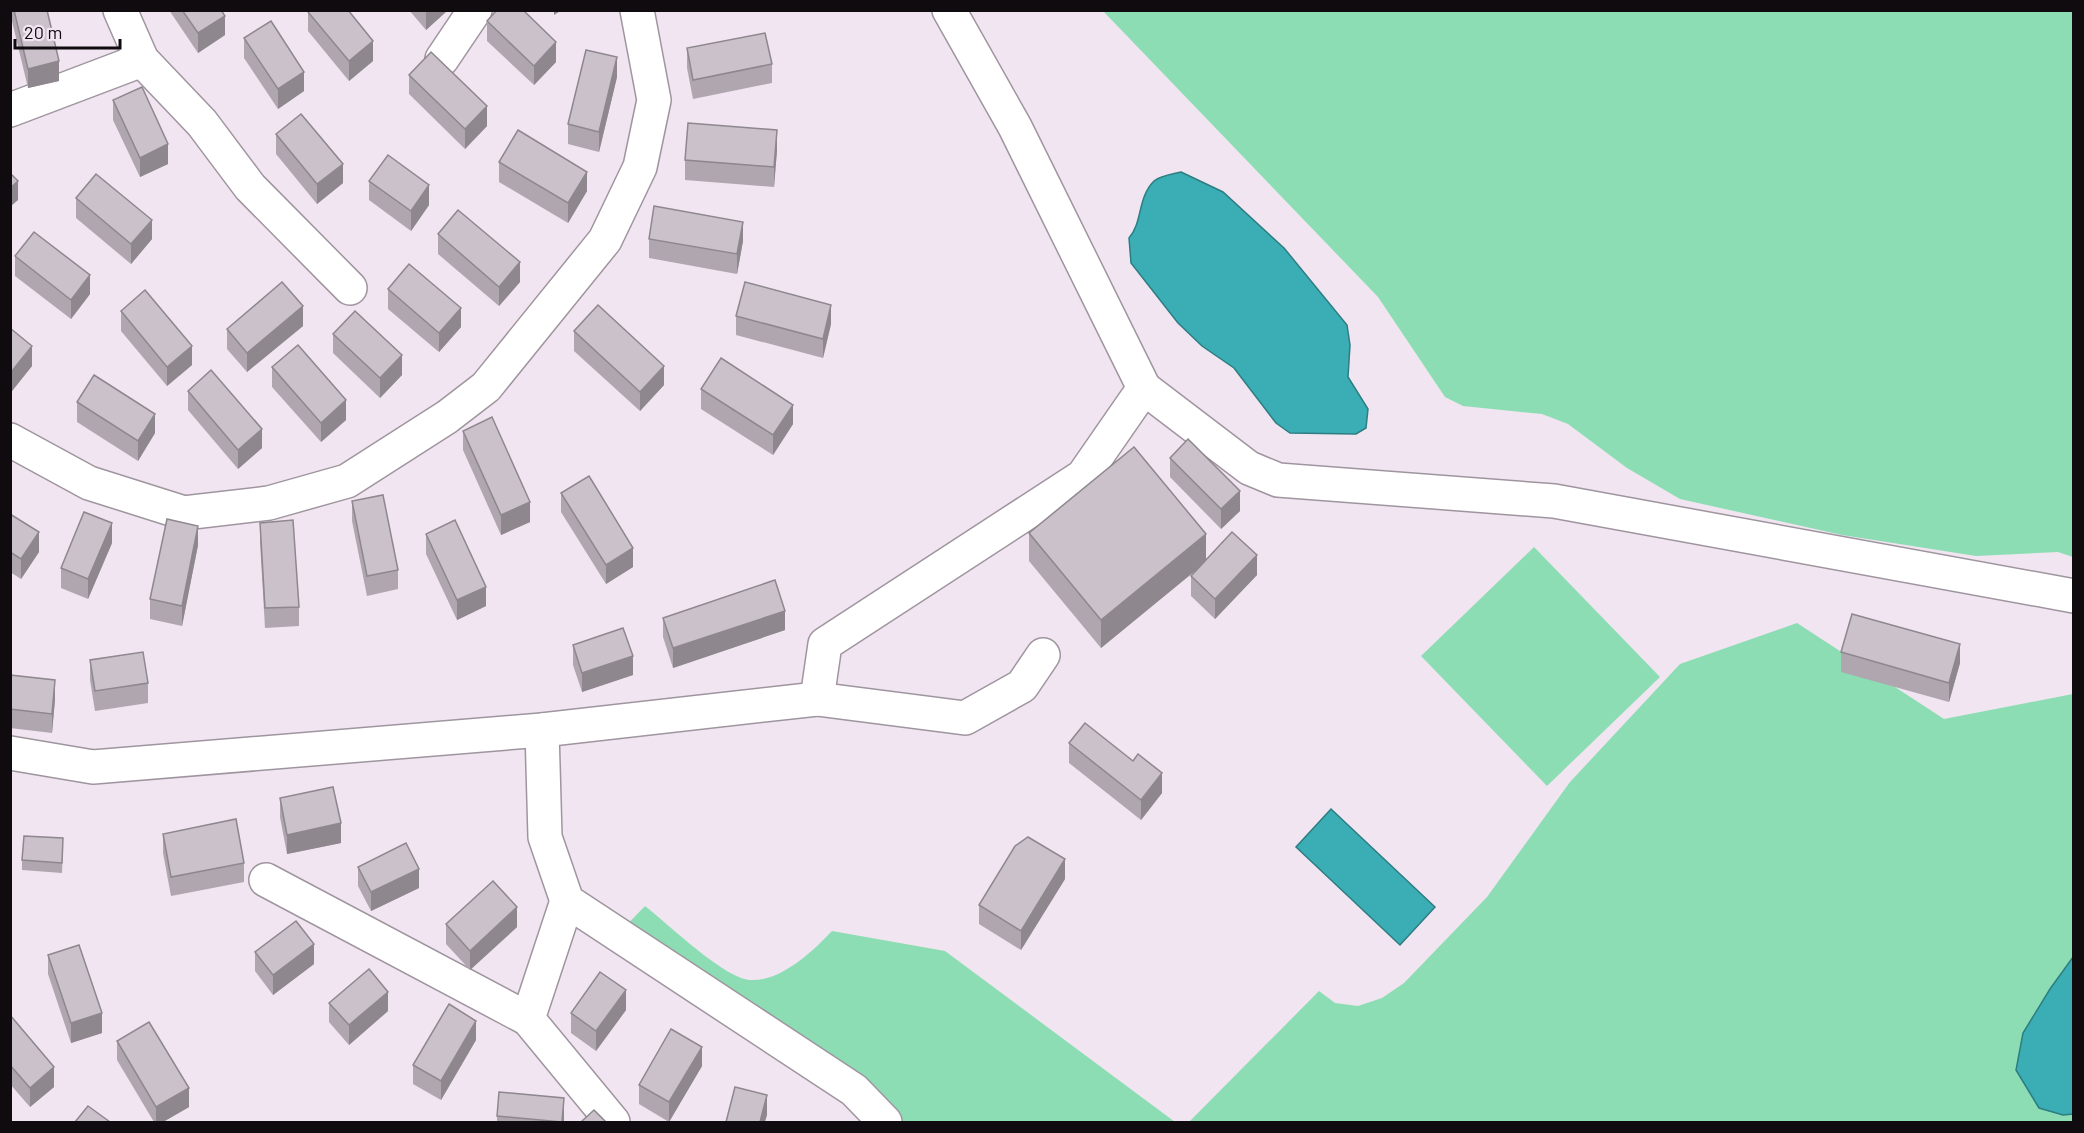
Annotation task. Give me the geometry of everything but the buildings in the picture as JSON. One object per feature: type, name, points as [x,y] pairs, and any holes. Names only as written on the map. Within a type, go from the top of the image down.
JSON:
[{"type":"lane","points":[[120,10],[142,60],[202,123],[250,187],[350,288]]},
{"type":"lane","points":[[442,59],[474,10]]},
{"type":"lane","points":[[10,440],[89,483],[184,513],[269,503],[347,481],[447,417],[486,387],[605,240],[640,167],[654,100],[637,10]]},
{"type":"lane","points":[[950,10],[1015,127],[1144,388],[1249,468],[1278,480],[1554,501],[2073,596]]},
{"type":"lane","points":[[10,110],[142,60]]},
{"type":"lane","points":[[817,699],[825,644],[1083,476],[1144,388]]},
{"type":"lane","points":[[10,753],[93,767],[542,730],[817,699],[965,718],[1022,686],[1043,655]]},
{"type":"lane","points":[[528,1019],[567,902],[545,837],[542,730]]},
{"type":"lane","points":[[266,880],[528,1019],[613,1122]]},
{"type":"lane","points":[[567,902],[854,1090],[885,1122]]},
{"type":"green space","points":[[1103,11],[2073,11],[2073,557],[2058,552],[1976,556],[1842,535],[1680,499],[1627,468],[1568,424],[1542,414],[1463,406],[1445,397],[1378,297]]},
{"type":"green space","points":[[1534,547],[1660,677],[1547,786],[1421,656]]},
{"type":"green space","points":[[1797,623],[1944,719],[2073,694],[2073,1122],[1189,1122],[1319,991],[1335,1003],[1358,1006],[1382,998],[1404,983],[1487,897],[1570,782],[1680,664]]},
{"type":"green space","points":[[645,906],[711,960],[739,977],[750,980],[762,979],[785,971],[806,956],[832,931],[945,951],[1175,1122],[896,1122],[616,936]]},
{"type":"water","points":[[1181,172],[1223,192],[1284,248],[1347,325],[1350,345],[1348,377],[1368,409],[1366,428],[1356,434],[1290,433],[1276,423],[1234,368],[1202,346],[1178,323],[1131,263],[1129,238],[1136,225],[1145,195],[1154,181],[1166,175]]},
{"type":"water","points":[[1331,809],[1435,907],[1400,945],[1296,847]]},
{"type":"water","points":[[2073,957],[2073,1114],[2063,1115],[2039,1108],[2016,1070],[2023,1033]]}]
